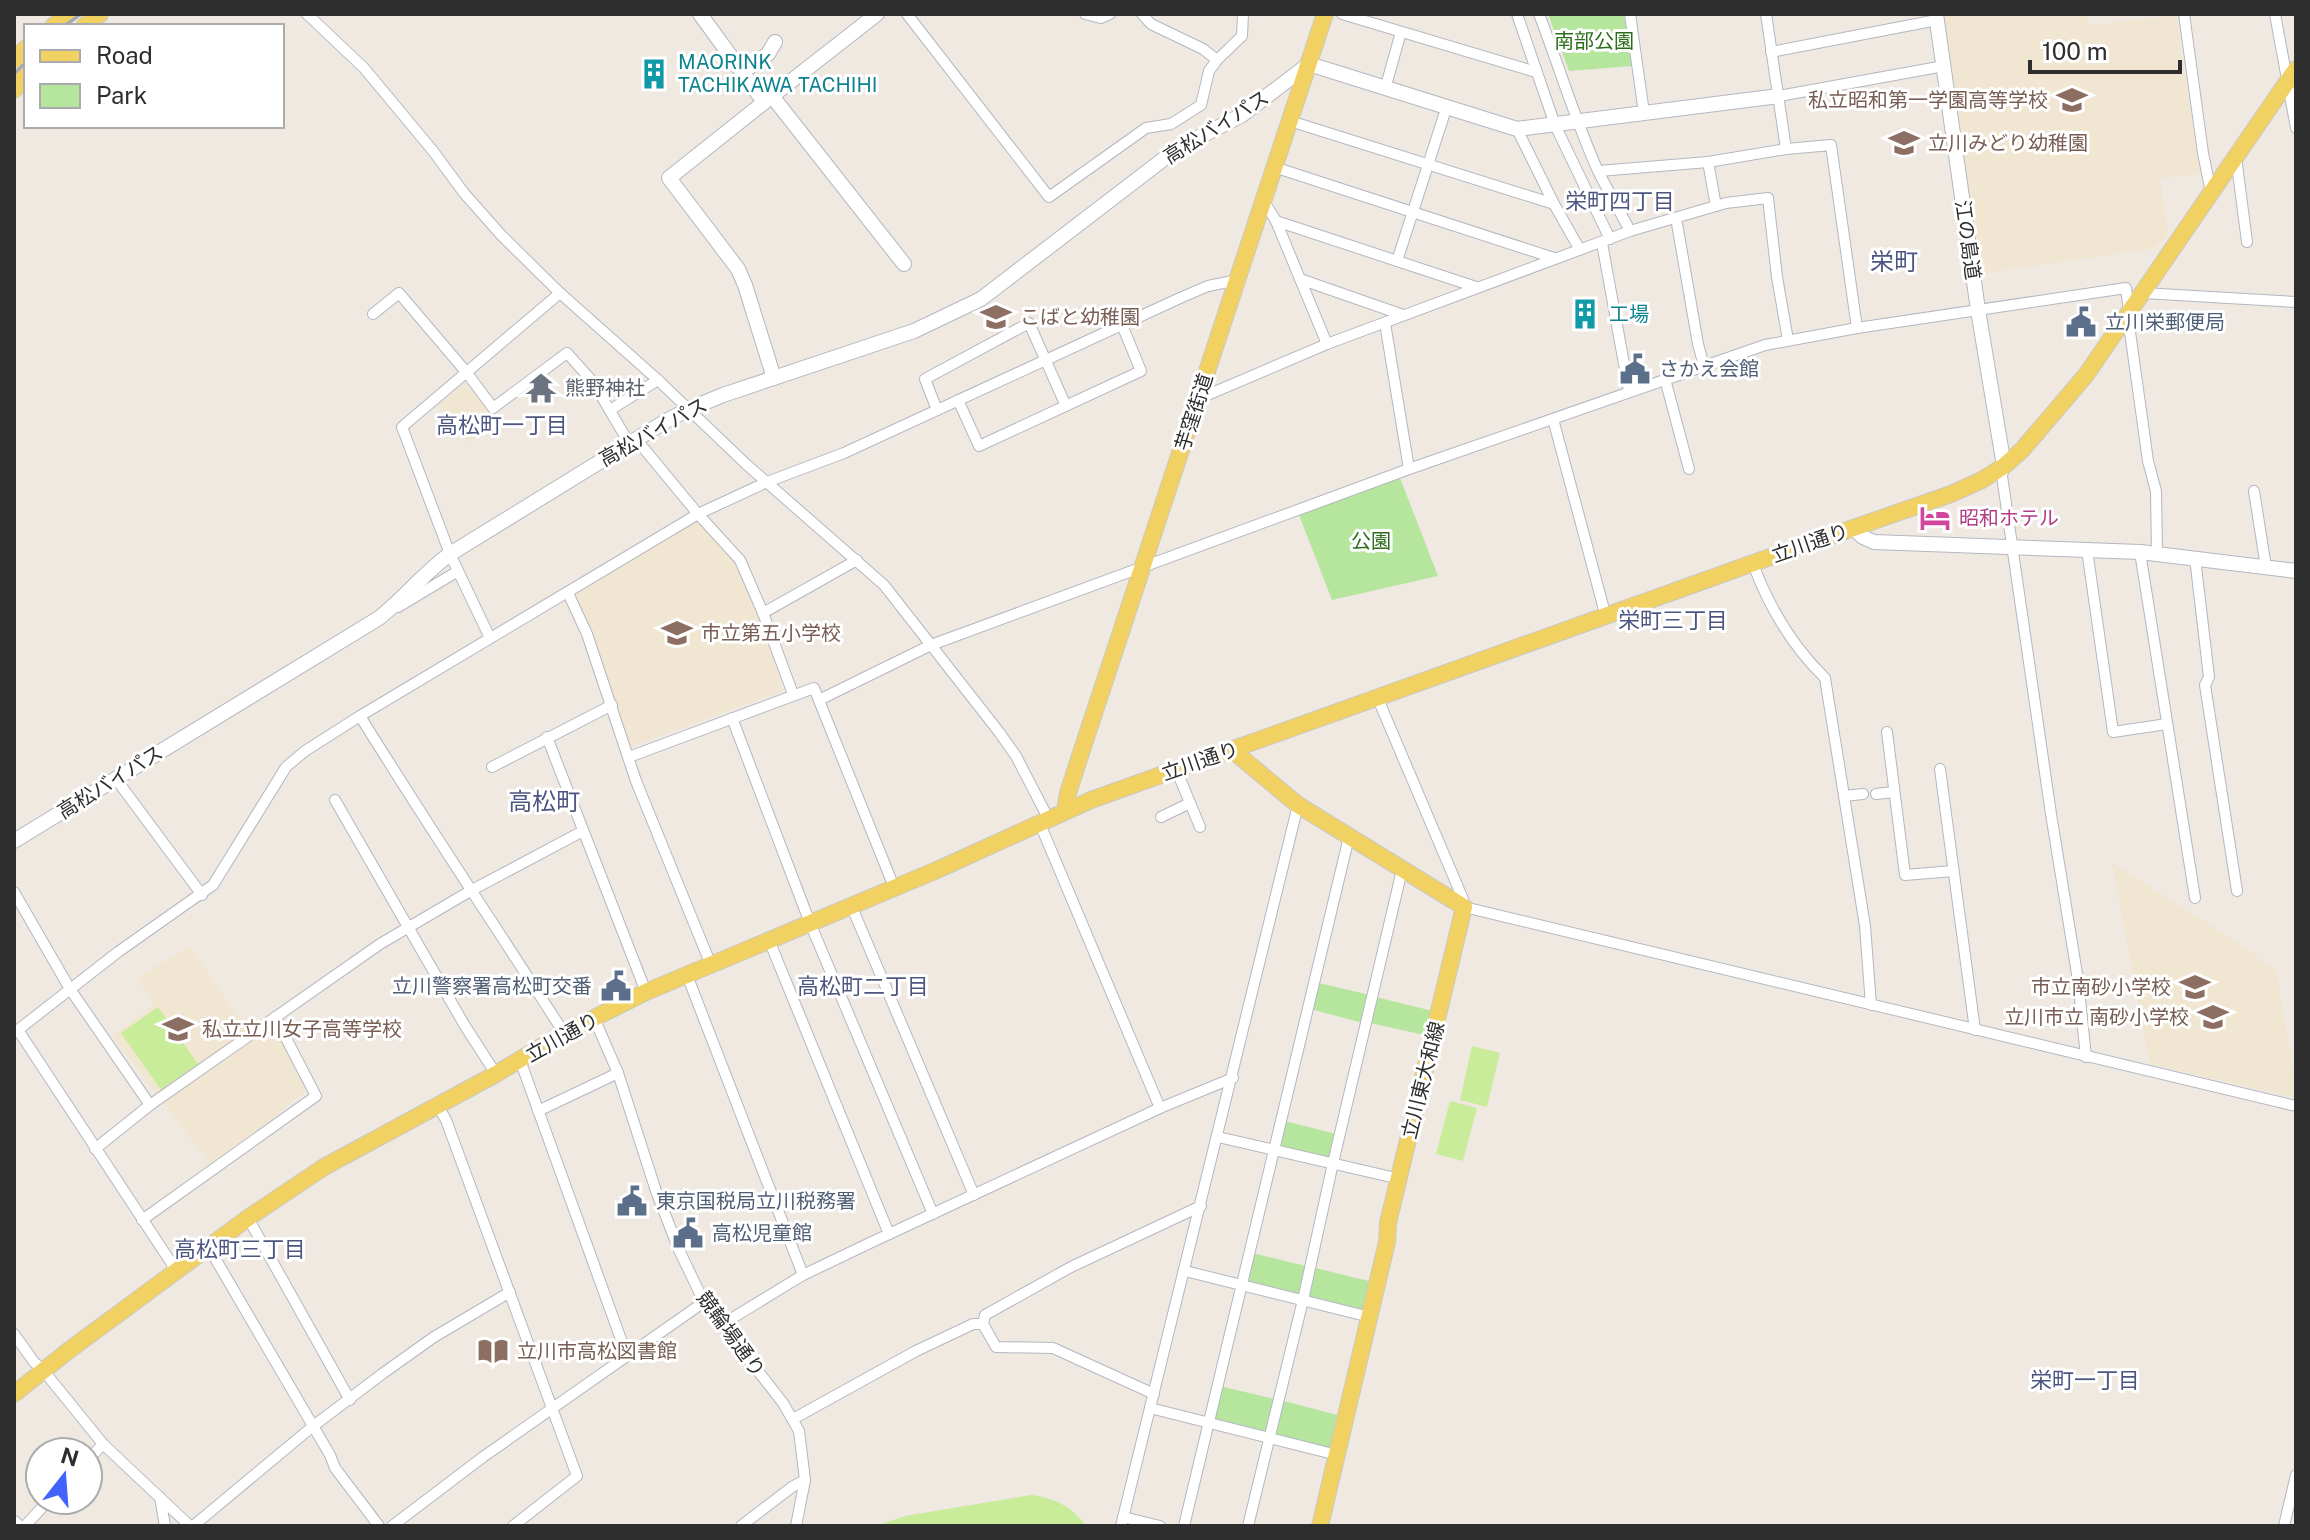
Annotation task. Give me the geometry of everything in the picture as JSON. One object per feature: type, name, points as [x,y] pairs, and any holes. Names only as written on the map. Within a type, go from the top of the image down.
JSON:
[{"type":"main road","name":"芋窪街道","points":[[1065,811],[1142,567],[1325,14]]},
{"type":"main road","name":"立川通り","points":[[14,1394],[248,1218],[324,1167],[496,1074],[564,1033],[646,992],[1065,811],[1951,494],[2004,466],[2060,409],[2291,75]]},
{"type":"main road","points":[[1232,750],[1298,805],[1464,907]]},
{"type":"main road","name":"立川東大和線","points":[[1320,1526],[1387,1242],[1388,1223],[1464,907]]},
{"type":"street","points":[[307,14],[364,68],[501,235],[560,293],[884,585],[931,645],[1016,756],[1160,1108]]},
{"type":"street","points":[[700,14],[742,72],[768,99],[904,264]]},
{"type":"street","points":[[907,14],[1049,197],[1146,128],[1171,124],[1201,105],[1209,71],[1242,36],[1243,14]]},
{"type":"street","points":[[1085,14],[1101,18],[1110,14]]},
{"type":"street","points":[[1142,14],[1151,24],[1203,49],[1217,60]]},
{"type":"street","points":[[1342,14],[1536,72]]},
{"type":"street","points":[[1516,14],[1555,125],[1606,241],[1629,391]]},
{"type":"street","points":[[1539,14],[1578,122],[1630,231]]},
{"type":"street","points":[[1630,14],[1644,113]]},
{"type":"street","points":[[1766,14],[1786,149]]},
{"type":"street","points":[[2184,14],[2211,193]]},
{"type":"street","points":[[2275,14],[2291,75],[2296,128]]},
{"type":"street","points":[[774,378],[738,269],[669,178],[873,15]]},
{"type":"street","points":[[1771,52],[1936,17]]},
{"type":"street","name":"江の島道","points":[[1936,17],[2004,466]]},
{"type":"street","points":[[1385,89],[1401,32]]},
{"type":"street","points":[[742,72],[768,54],[775,42]]},
{"type":"street","points":[[1309,64],[1517,129],[1779,96],[1944,66]]},
{"type":"street","name":"高松バイパス","points":[[14,841],[379,618],[427,571],[450,554],[689,409],[914,331],[981,299],[1178,148],[1242,115],[1309,64]]},
{"type":"street","points":[[1397,261],[1446,109]]},
{"type":"street","points":[[1290,121],[1554,204]]},
{"type":"street","points":[[1517,129],[1580,250]]},
{"type":"street","points":[[1599,171],[1708,162],[1831,145],[1857,328]]},
{"type":"street","points":[[2236,157],[2247,242]]},
{"type":"street","points":[[1708,162],[1716,206]]},
{"type":"street","points":[[1274,167],[1554,258]]},
{"type":"street","points":[[1198,399],[1327,344],[1630,231],[1726,203],[1768,198],[1788,340]]},
{"type":"street","points":[[1263,200],[1276,221],[1327,344]]},
{"type":"street","points":[[1676,218],[1704,366]]},
{"type":"street","points":[[1276,221],[1477,287]]},
{"type":"street","points":[[1300,279],[1403,315]]},
{"type":"street","points":[[173,1275],[172,1264],[16,1031],[118,952],[213,885],[286,767],[360,716],[698,514],[767,482],[844,453],[1208,286],[1238,280]]},
{"type":"street","points":[[819,700],[931,645],[1409,469],[1765,345],[1857,328],[2126,288],[2128,314],[2134,322],[2130,332],[2148,461],[2156,491],[2157,554]]},
{"type":"street","points":[[373,314],[399,293],[493,408],[567,353],[593,382],[633,441],[661,468],[740,560],[793,694]]},
{"type":"street","points":[[490,638],[450,554],[402,427],[560,293]]},
{"type":"street","points":[[2143,293],[2296,302]]},
{"type":"street","points":[[937,410],[925,379],[1029,323],[1066,406]]},
{"type":"street","points":[[1385,323],[1409,469]]},
{"type":"street","points":[[958,400],[979,446],[1141,371],[1122,325]]},
{"type":"street","points":[[1665,379],[1689,469]]},
{"type":"street","points":[[610,410],[658,380]]},
{"type":"street","points":[[1553,419],[1606,617]]},
{"type":"street","points":[[2004,466],[2002,476],[2011,548],[2078,980],[2086,1057]]},
{"type":"street","points":[[2254,491],[2266,567]]},
{"type":"street","points":[[1853,528],[1874,542],[2140,552],[2296,571]]},
{"type":"street","points":[[2087,550],[2113,732],[2167,724]]},
{"type":"street","points":[[2140,552],[2195,898]]},
{"type":"street","points":[[2195,558],[2209,677],[2205,685],[2237,891]]},
{"type":"street","points":[[763,613],[857,560]]},
{"type":"street","points":[[1753,564],[1782,624],[1805,658],[1825,678],[1865,926],[1871,1005]]},
{"type":"street","points":[[379,618],[458,571]]},
{"type":"street","points":[[568,593],[587,634],[636,781],[711,965]]},
{"type":"street","points":[[629,757],[814,688],[894,887]]},
{"type":"street","points":[[1378,699],[1464,907],[2296,1106]]},
{"type":"street","points":[[492,767],[612,705]]},
{"type":"street","points":[[360,716],[435,837],[564,1033]]},
{"type":"street","points":[[732,718],[810,923],[933,1214]]},
{"type":"street","points":[[1887,732],[1905,875],[1953,871]]},
{"type":"street","points":[[547,737],[646,992]]},
{"type":"street","points":[[1176,769],[1200,827]]},
{"type":"street","points":[[1940,769],[1975,1030]]},
{"type":"street","points":[[116,779],[202,895]]},
{"type":"street","points":[[1876,794],[1894,792]]},
{"type":"street","points":[[1844,796],[1863,794]]},
{"type":"street","points":[[335,800],[465,1026],[496,1074]]},
{"type":"street","points":[[1161,817],[1190,803]]},
{"type":"street","points":[[1160,1526],[1122,1522],[1298,805]]},
{"type":"street","points":[[95,1149],[150,1105],[380,944],[472,890],[583,831]]},
{"type":"street","points":[[1184,1526],[1349,837]]},
{"type":"street","points":[[1248,1526],[1402,870]]},
{"type":"street","points":[[14,892],[70,989],[150,1105]]},
{"type":"street","points":[[851,905],[974,1195]]},
{"type":"street","points":[[769,940],[889,1234]]},
{"type":"street","points":[[687,975],[803,1275]]},
{"type":"street","points":[[142,1220],[316,1096],[275,1017]]},
{"type":"street","name":"競輪場通り","points":[[594,1018],[618,1073],[656,1191],[704,1302],[799,1431],[805,1480],[796,1526]]},
{"type":"street","points":[[520,1060],[627,1356]]},
{"type":"street","points":[[538,1111],[618,1073]]},
{"type":"street","points":[[721,1325],[803,1275],[1160,1108],[1233,1078]]},
{"type":"street","points":[[438,1106],[446,1120],[577,1476],[513,1526]]},
{"type":"street","points":[[1218,1137],[1400,1179]]},
{"type":"street","points":[[1154,1394],[1053,1348],[996,1347],[983,1324],[985,1315],[1071,1267],[1201,1206]]},
{"type":"street","points":[[248,1218],[350,1400]]},
{"type":"street","points":[[209,1248],[335,1468],[379,1526]]},
{"type":"street","points":[[1184,1275],[1370,1317]]},
{"type":"street","points":[[104,1445],[191,1526],[312,1427],[434,1337],[510,1292]]},
{"type":"street","points":[[392,1526],[483,1457],[704,1302]]},
{"type":"street","points":[[793,1419],[916,1351],[973,1324],[983,1324]]},
{"type":"street","points":[[14,1334],[97,1436]]},
{"type":"street","points":[[1150,1408],[1337,1455]]},
{"type":"street","points":[[2284,1526],[2296,1475]]},
{"type":"street","points":[[741,1526],[805,1480]]},
{"type":"street","points":[[160,1497],[165,1526]]},
{"type":"shaded area","name":"私立昭和第一学園高等学校","points":[[1943,14],[2088,14],[2089,26],[2176,15],[2200,174],[2160,178],[2168,234],[2154,248],[1981,274]]},
{"type":"shaded area","points":[[466,382],[496,417],[470,443],[439,404]]},
{"type":"shaded area","name":"市立第五小学校","points":[[693,519],[734,555],[778,672],[782,691],[629,747],[597,648],[574,596]]},
{"type":"shaded area","name":"立川市立 南砂小学校","points":[[2112,863],[2276,970],[2296,1098],[2150,1064]]},
{"type":"shaded area","points":[[190,946],[251,1037],[272,1023],[308,1089],[213,1167],[112,1036],[154,1004],[137,978]]},
{"type":"green space","name":"南部公園","points":[[1548,14],[1624,14],[1632,66],[1569,71]]},
{"type":"green space","name":"公園","points":[[1400,478],[1438,576],[1332,600],[1299,515]]},
{"type":"green space","points":[[1319,983],[1370,995],[1363,1023],[1314,1010]]},
{"type":"green space","points":[[1376,997],[1433,1011],[1427,1033],[1370,1023]]},
{"type":"green space","points":[[158,1007],[198,1064],[161,1090],[121,1033]]},
{"type":"green space","points":[[1472,1046],[1500,1053],[1487,1107],[1460,1100]]},
{"type":"green space","points":[[1450,1101],[1477,1108],[1463,1161],[1436,1154]]},
{"type":"green space","points":[[1285,1121],[1336,1134],[1330,1161],[1278,1149]]},
{"type":"green space","points":[[1252,1253],[1310,1267],[1302,1299],[1244,1285]]},
{"type":"green space","points":[[1311,1267],[1377,1283],[1369,1316],[1304,1300]]},
{"type":"green space","points":[[1220,1386],[1278,1400],[1270,1436],[1212,1422]]},
{"type":"green space","points":[[1280,1400],[1345,1417],[1336,1453],[1272,1436]]},
{"type":"green space","points":[[1031,1495],[1062,1504],[1086,1526],[876,1526],[905,1516]]},
{"type":"railway","points":[[67,24],[81,14]]},
{"type":"railway","points":[[14,74],[24,64]]},
{"type":"place","name":"MAORINK TACHIKAWA TACHIHI","points":[[654,74]]},
{"type":"place","name":"私立昭和第一学園高等学校","points":[[2072,100]]},
{"type":"place","name":"立川みどり幼稚園","points":[[1904,143]]},
{"type":"place","name":"工場","points":[[1585,314]]},
{"type":"place","name":"こばと幼稚園","points":[[996,317]]},
{"type":"place","name":"立川栄郵便局","points":[[2081,322]]},
{"type":"place","name":"さかえ会館","points":[[1635,369]]},
{"type":"place","name":"熊野神社","points":[[541,388]]},
{"type":"place","name":"昭和ホテル","points":[[1935,518]]},
{"type":"place","name":"市立第五小学校","points":[[677,633]]},
{"type":"place","name":"立川警察署高松町交番","points":[[616,986]]},
{"type":"place","name":"市立南砂小学校","points":[[2195,987]]},
{"type":"place","name":"立川市立 南砂小学校","points":[[2213,1017]]},
{"type":"place","name":"私立立川女子高等学校","points":[[178,1029]]},
{"type":"place","name":"東京国税局立川税務署","points":[[632,1201]]},
{"type":"place","name":"高松児童館","points":[[688,1233]]},
{"type":"place","name":"立川市高松図書館","points":[[493,1351]]},
{"type":"district","name":"栄町四丁目","points":[[1620,201]]},
{"type":"district","name":"栄町","points":[[1894,262]]},
{"type":"district","name":"高松町一丁目","points":[[502,425]]},
{"type":"district","name":"栄町三丁目","points":[[1673,620]]},
{"type":"district","name":"高松町","points":[[544,802]]},
{"type":"district","name":"高松町二丁目","points":[[863,986]]},
{"type":"district","name":"高松町三丁目","points":[[240,1249]]},
{"type":"district","name":"栄町一丁目","points":[[2085,1380]]}]
